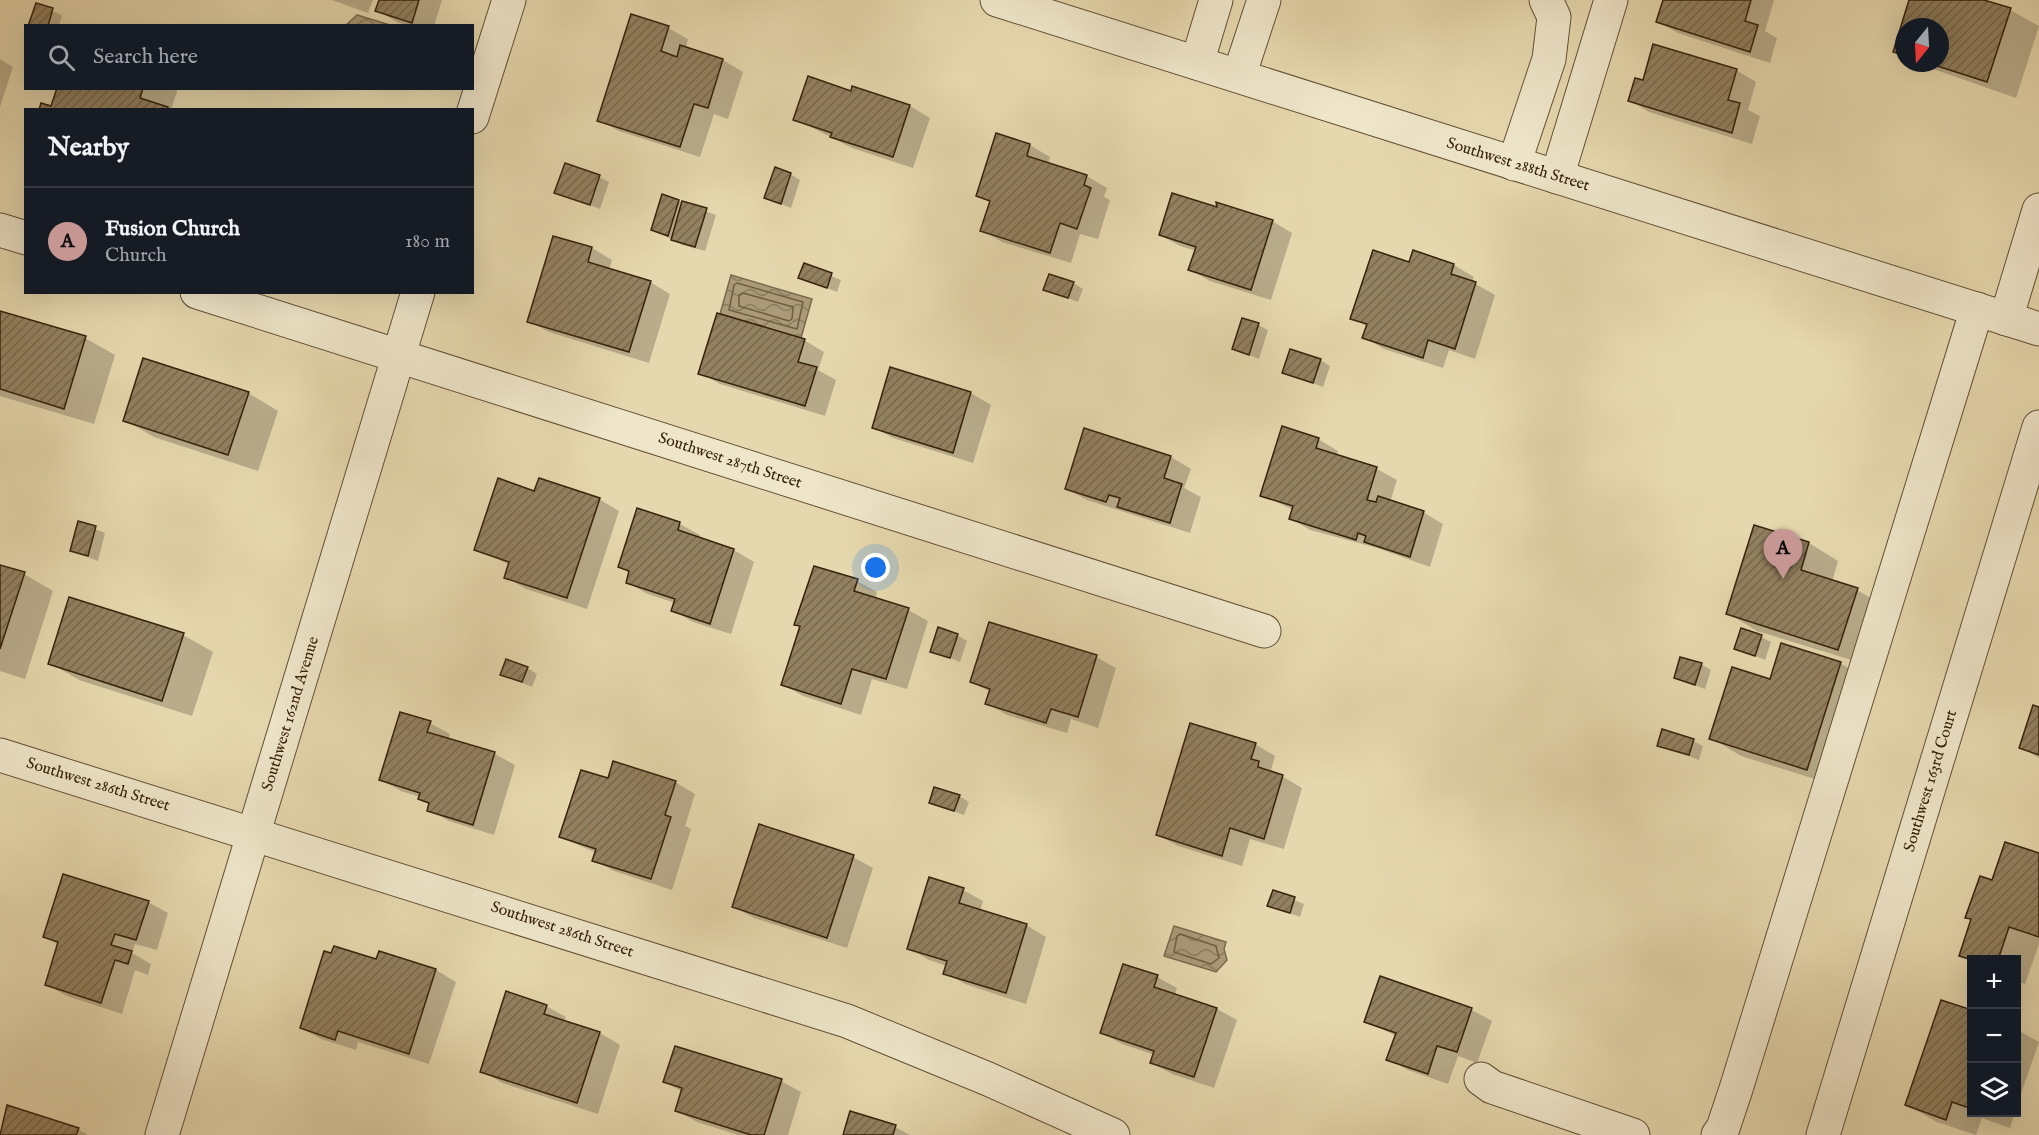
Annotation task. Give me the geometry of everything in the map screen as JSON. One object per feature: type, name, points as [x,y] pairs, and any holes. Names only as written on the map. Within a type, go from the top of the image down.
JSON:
[{"type":"street","points":[[474,111],[509,0]]},
{"type":"street","name":"Southwest 288th Street","points":[[997,0],[2039,329]]},
{"type":"street","points":[[1197,63],[1216,0]]},
{"type":"street","points":[[1239,76],[1264,0]]},
{"type":"street","points":[[1514,164],[1549,59],[1554,18],[1546,0]]},
{"type":"street","points":[[1557,177],[1611,0]]},
{"type":"street","points":[[1718,1135],[1723,1128],[1740,1078],[1830,790],[1992,314],[2039,210]]},
{"type":"street","points":[[0,230],[24,237]]},
{"type":"street","name":"Southwest 287th Street","points":[[203,294],[1264,631]]},
{"type":"street","name":"Southwest 162nd Avenue","points":[[162,1135],[417,294]]},
{"type":"street","name":"Southwest 163rd Court","points":[[1823,1135],[2039,427]]},
{"type":"street","name":"Southwest 286th Street","points":[[0,755],[255,833],[847,1021],[988,1079],[1113,1135]]},
{"type":"street","points":[[1481,1079],[1492,1087],[1633,1135]]},
{"type":"water","points":[[357,15],[387,24],[347,24]]},
{"type":"water","points":[[731,275],[812,299],[801,338],[720,314]]},
{"type":"water","points":[[1174,926],[1226,942],[1224,949],[1227,960],[1216,972],[1164,956]]},
{"type":"building","points":[[379,0],[419,0],[412,23],[375,11]]},
{"type":"building","points":[[1663,0],[1751,0],[1745,21],[1758,25],[1750,52],[1656,22]]},
{"type":"building","points":[[1909,0],[1984,0],[2011,8],[1987,82],[1949,70],[1949,18],[1903,18]]},
{"type":"building","points":[[36,3],[53,8],[49,24],[29,24]]},
{"type":"building","points":[[631,14],[669,26],[661,51],[677,57],[680,45],[723,59],[708,108],[694,104],[680,147],[597,121]]},
{"type":"building","points":[[1653,44],[1737,69],[1728,100],[1740,103],[1732,133],[1628,101],[1635,78],[1643,80]]},
{"type":"building","points":[[808,76],[851,91],[852,86],[910,105],[893,157],[830,137],[832,133],[793,120]]},
{"type":"building","points":[[56,90],[142,90],[140,98],[168,107],[40,108],[41,103],[51,106]]},
{"type":"building","points":[[996,133],[1030,144],[1027,156],[1087,175],[1084,185],[1091,188],[1077,229],[1060,223],[1050,253],[980,231],[990,201],[976,196]]},
{"type":"building","points":[[565,163],[600,175],[590,205],[554,193]]},
{"type":"building","points":[[775,167],[791,173],[781,204],[764,198]]},
{"type":"building","points":[[1172,193],[1217,207],[1216,202],[1273,220],[1251,290],[1188,270],[1196,247],[1159,235]]},
{"type":"building","points":[[662,194],[679,200],[668,236],[651,230]]},
{"type":"building","points":[[682,201],[707,208],[695,247],[671,240]]},
{"type":"building","points":[[553,236],[592,247],[588,262],[651,281],[629,352],[527,322]]},
{"type":"building","points":[[1373,250],[1409,262],[1413,250],[1454,264],[1451,274],[1476,282],[1455,349],[1428,340],[1423,358],[1362,338],[1367,324],[1350,319]]},
{"type":"building","points":[[804,263],[832,273],[827,288],[798,278]]},
{"type":"building","points":[[1049,274],[1074,282],[1068,298],[1043,290]]},
{"type":"building","points":[[0,311],[86,336],[64,409],[0,389]]},
{"type":"building","points":[[717,313],[805,339],[798,362],[817,367],[805,406],[698,374]]},
{"type":"building","points":[[1242,318],[1259,323],[1249,355],[1232,349]]},
{"type":"building","points":[[1290,349],[1321,359],[1313,383],[1282,373]]},
{"type":"building","points":[[143,358],[249,392],[228,455],[123,421]]},
{"type":"building","points":[[890,367],[971,392],[953,453],[872,428]]},
{"type":"building","points":[[1282,426],[1319,438],[1316,448],[1377,467],[1367,500],[1376,502],[1378,496],[1424,511],[1410,557],[1364,542],[1366,536],[1358,533],[1356,540],[1289,519],[1293,506],[1260,496]]},
{"type":"building","points":[[1084,428],[1171,456],[1164,478],[1182,484],[1170,523],[1117,507],[1120,498],[1109,495],[1106,502],[1065,489]]},
{"type":"building","points":[[498,478],[534,491],[539,478],[600,498],[567,598],[504,578],[509,562],[474,550]]},
{"type":"building","points":[[637,508],[680,522],[678,530],[734,549],[710,624],[671,611],[675,599],[626,583],[629,571],[618,567]]},
{"type":"building","points":[[78,521],[96,526],[88,556],[70,551]]},
{"type":"building","points":[[1754,525],[1809,542],[1801,570],[1858,588],[1838,650],[1726,614]]},
{"type":"building","points":[[0,565],[25,572],[0,649]]},
{"type":"building","points":[[814,566],[858,579],[854,591],[909,608],[886,679],[852,669],[841,704],[781,685],[800,626],[794,625]]},
{"type":"building","points":[[69,597],[184,633],[162,701],[48,664]]},
{"type":"building","points":[[989,622],[1097,655],[1078,717],[1051,709],[1046,723],[985,704],[990,689],[970,682]]},
{"type":"building","points":[[938,627],[958,634],[950,658],[930,652]]},
{"type":"building","points":[[1741,628],[1762,635],[1755,656],[1734,649]]},
{"type":"building","points":[[1781,643],[1841,662],[1807,770],[1709,739],[1732,667],[1770,679]]},
{"type":"building","points":[[1680,657],[1702,663],[1695,685],[1674,678]]},
{"type":"building","points":[[506,659],[528,667],[522,682],[500,675]]},
{"type":"building","points":[[2033,705],[2039,707],[2039,755],[2019,748]]},
{"type":"building","points":[[400,712],[431,721],[427,732],[495,752],[473,825],[427,811],[429,803],[418,799],[420,793],[379,780]]},
{"type":"building","points":[[1190,723],[1256,743],[1251,759],[1259,761],[1258,767],[1283,775],[1264,839],[1230,828],[1222,856],[1156,835]]},
{"type":"building","points":[[1662,729],[1694,739],[1689,755],[1657,746]]},
{"type":"building","points":[[613,761],[676,781],[665,815],[671,817],[651,879],[592,861],[596,849],[559,837],[581,770],[608,778]]},
{"type":"building","points":[[934,787],[960,795],[954,811],[929,803]]},
{"type":"building","points":[[759,824],[854,855],[827,938],[732,907]]},
{"type":"building","points":[[2005,842],[2039,853],[2039,937],[2009,927],[2000,955],[1967,955],[1967,958],[1959,956],[1971,919],[1965,918],[1980,876],[1992,880]]},
{"type":"building","points":[[63,874],[149,901],[136,940],[115,934],[111,945],[132,951],[128,964],[115,960],[101,1003],[45,985],[58,942],[43,937]]},
{"type":"building","points":[[929,877],[964,888],[959,903],[1027,924],[1006,993],[943,974],[947,961],[907,949]]},
{"type":"building","points":[[1273,890],[1295,897],[1290,913],[1267,906]]},
{"type":"building","points":[[334,946],[376,959],[379,951],[436,969],[409,1054],[338,1031],[335,1040],[300,1028],[324,951],[331,953]]},
{"type":"building","points":[[1123,964],[1158,975],[1154,987],[1217,1008],[1194,1077],[1150,1063],[1154,1051],[1100,1033]]},
{"type":"building","points":[[1380,976],[1472,1008],[1457,1052],[1437,1046],[1428,1074],[1386,1060],[1396,1033],[1364,1022]]},
{"type":"building","points":[[506,991],[547,1005],[544,1014],[600,1032],[577,1103],[480,1072]]},
{"type":"building","points":[[1941,1000],[1967,1008],[1967,1107],[1952,1102],[1946,1120],[1905,1105]]},
{"type":"building","points":[[675,1046],[782,1079],[764,1135],[751,1135],[675,1111],[682,1088],[663,1082]]},
{"type":"building","points":[[7,1105],[79,1128],[76,1135],[0,1135]]},
{"type":"building","points":[[850,1111],[896,1125],[893,1135],[843,1135]]},
{"type":"place","name":"Fusion Church","points":[[1783,579]]}]
